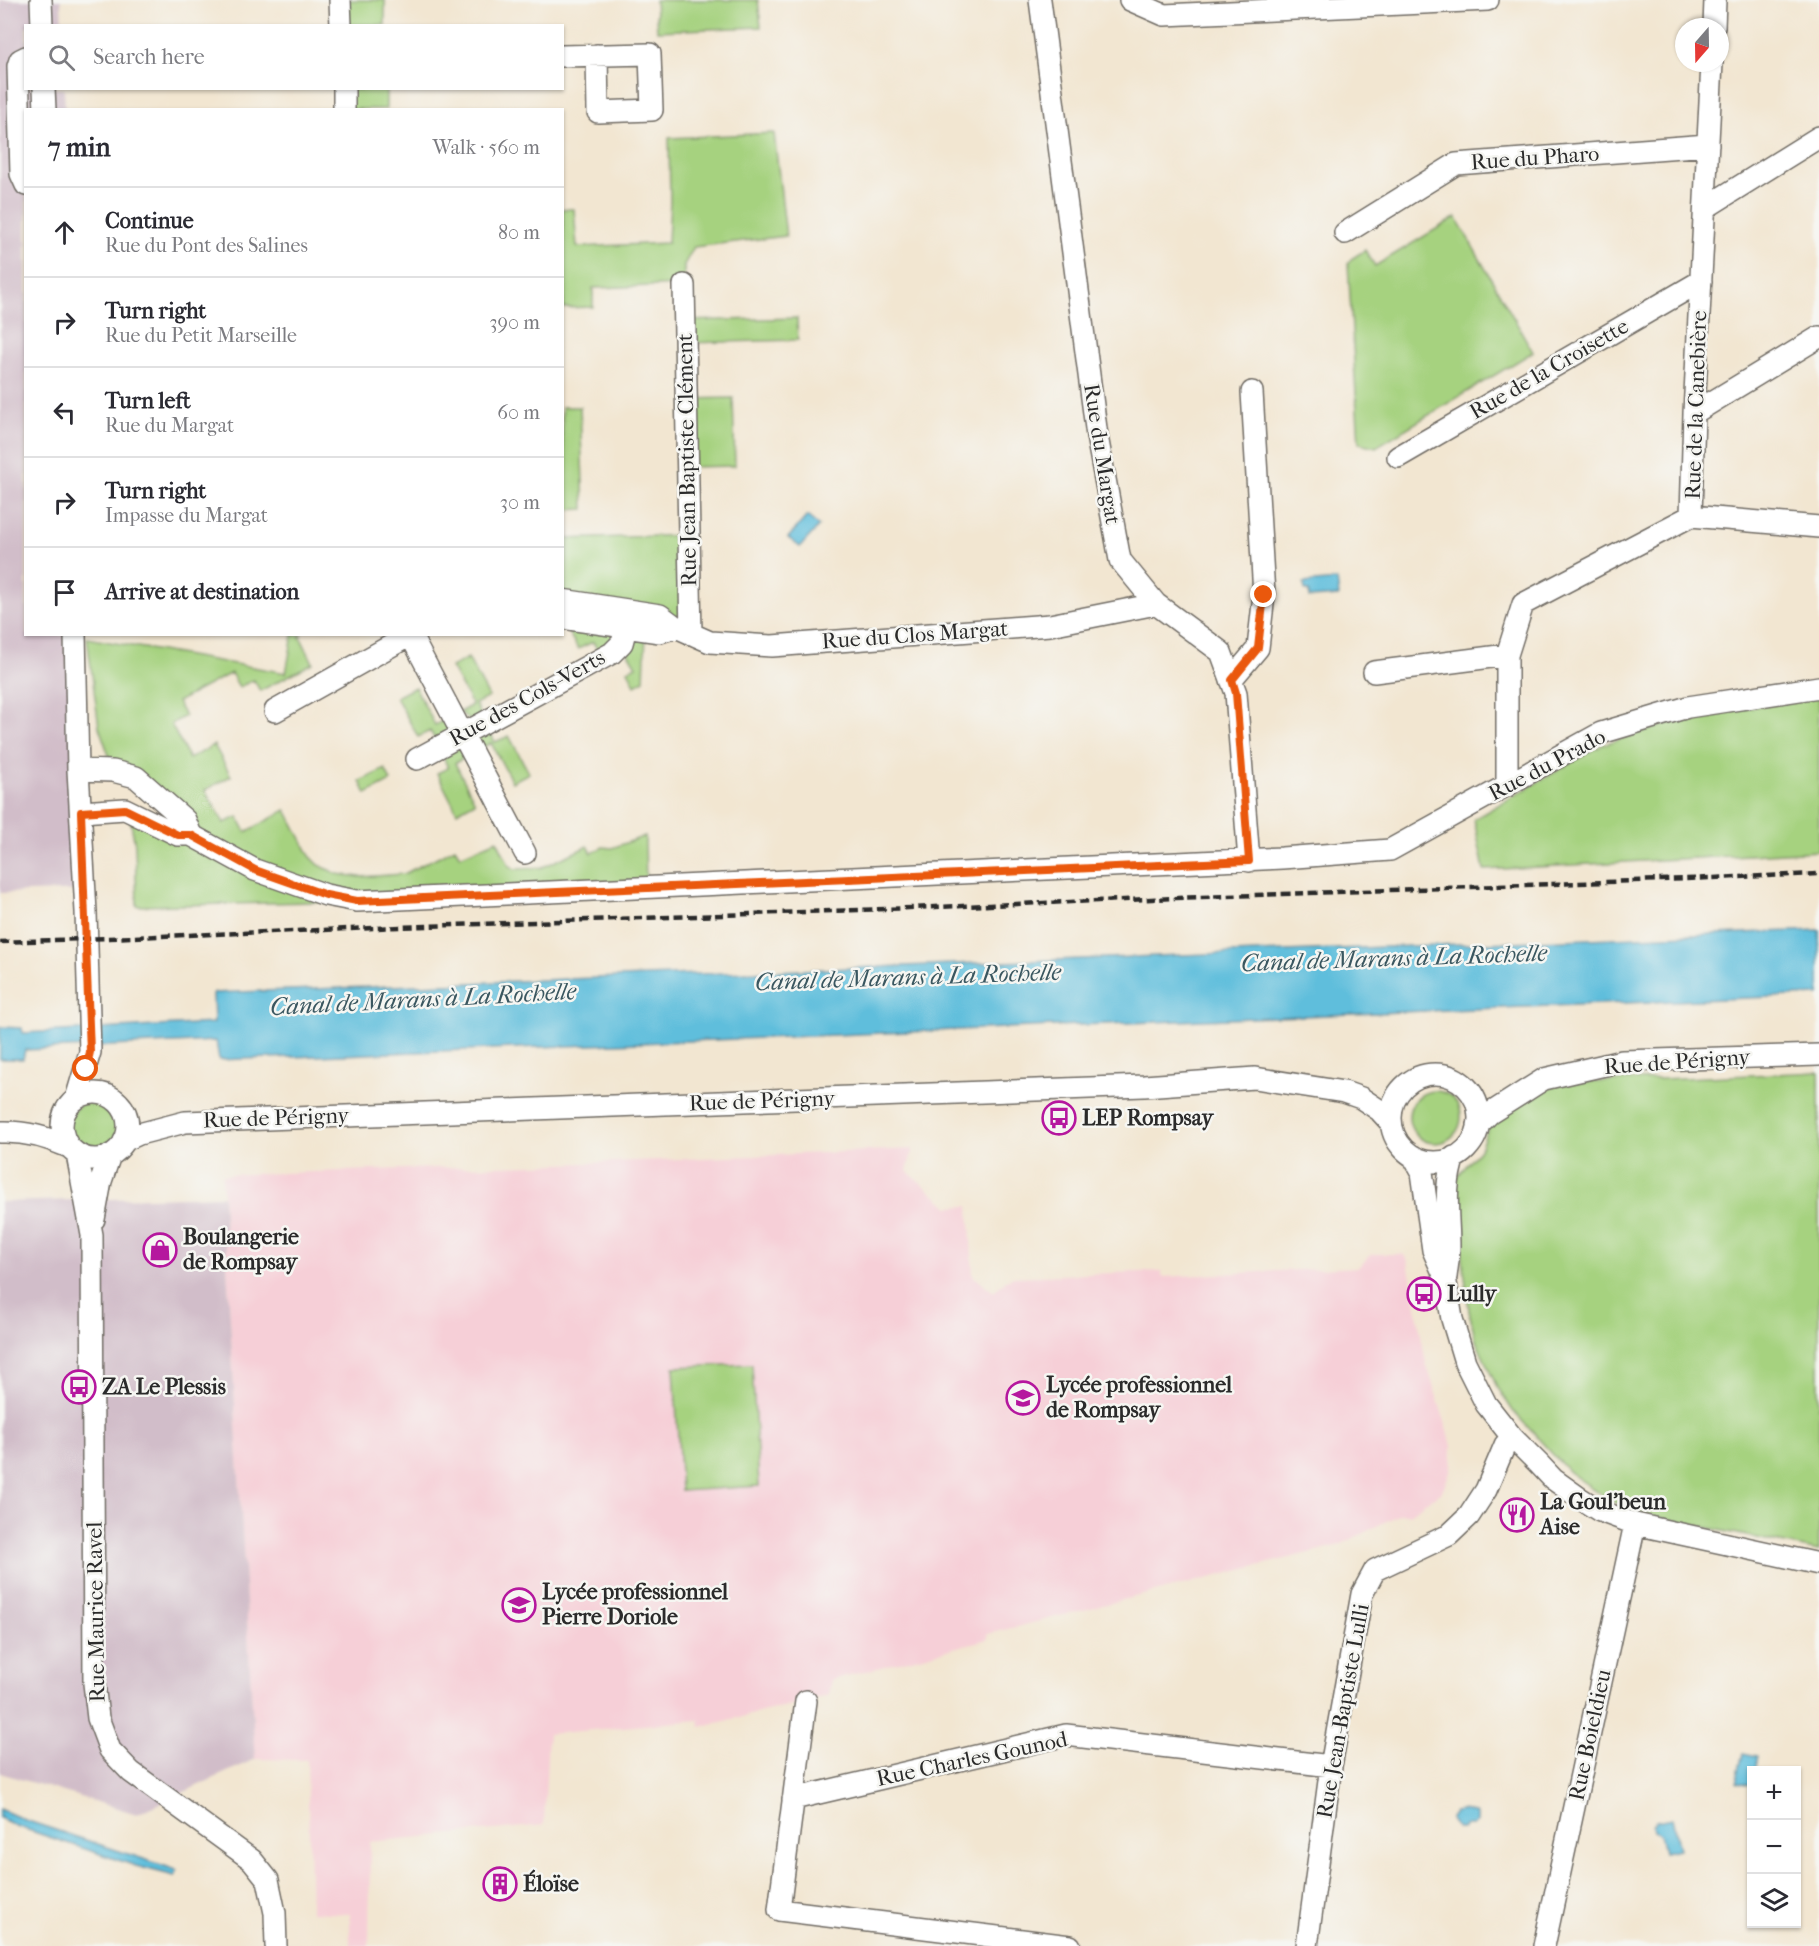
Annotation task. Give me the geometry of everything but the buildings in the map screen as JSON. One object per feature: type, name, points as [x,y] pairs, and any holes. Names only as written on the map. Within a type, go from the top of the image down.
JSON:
[{"type":"street","points":[[41,0],[42,24]]},
{"type":"street","points":[[340,0],[342,24]]},
{"type":"street","name":"Rue du Margat","points":[[1040,0],[1097,436],[1120,560],[1156,604],[1221,652],[1236,693],[1249,861]]},
{"type":"street","points":[[1130,0],[1164,15],[1488,0]]},
{"type":"street","points":[[1714,18],[1715,0]]},
{"type":"street","points":[[564,56],[597,55]]},
{"type":"street","points":[[24,58],[20,60],[18,66],[21,174],[24,181]]},
{"type":"street","name":"Rue de la Canebière","points":[[1508,786],[1507,655],[1523,604],[1691,516],[1712,72]]},
{"type":"street","points":[[44,90],[45,108]]},
{"type":"street","points":[[344,90],[344,108]]},
{"type":"street","points":[[1704,208],[1819,137]]},
{"type":"street","name":"Rue du Pharo","points":[[1345,233],[1456,164],[1708,145]]},
{"type":"street","name":"Rue de la Croisette","points":[[1398,458],[1701,281]]},
{"type":"street","name":"Rue Jean Baptiste Clément","points":[[683,631],[684,285]]},
{"type":"street","points":[[1694,413],[1819,337]]},
{"type":"street","points":[[1232,680],[1258,648],[1264,595],[1252,392]]},
{"type":"street","points":[[1691,516],[1819,527]]},
{"type":"street","name":"Rue du Clos Margat","points":[[564,600],[660,615],[683,631],[710,642],[772,646],[1050,625],[1156,604]]},
{"type":"street","name":"Rue du Clos Margat","points":[[564,618],[660,632],[683,631]]},
{"type":"street","name":"Rue des Cols-Verts","points":[[417,759],[612,653],[622,643],[626,628]]},
{"type":"street","points":[[75,636],[78,770],[90,1052],[76,1099]]},
{"type":"street","points":[[275,711],[409,636]]},
{"type":"street","points":[[412,636],[525,853]]},
{"type":"street","points":[[1374,672],[1507,655]]},
{"type":"street","name":"Rue du Prado","points":[[1249,861],[1390,850],[1601,733],[1688,707],[1819,687]]},
{"type":"street","points":[[78,770],[113,771],[136,777],[185,820],[191,835]]},
{"type":"street","points":[[81,812],[125,809],[178,835],[191,835],[255,870],[326,895],[357,901],[1249,861]]},
{"type":"street","points":[[90,1052],[107,1095]]},
{"type":"street","name":"Rue de Périgny","points":[[1478,1125],[1489,1114],[1544,1079],[1622,1061],[1819,1055]]},
{"type":"street","points":[[1443,1074],[1464,1084],[1471,1093],[1476,1102],[1478,1125],[1470,1144],[1454,1158],[1423,1160],[1405,1150],[1399,1142],[1391,1123],[1392,1111],[1395,1099],[1411,1081],[1421,1076],[1443,1074]]},
{"type":"street","name":"Rue de Périgny","points":[[117,1148],[139,1134],[185,1122],[1144,1086],[1255,1078],[1344,1092],[1361,1098],[1379,1110],[1391,1123]]},
{"type":"street","points":[[7,1131],[50,1139],[73,1151],[88,1158],[99,1159],[117,1148],[128,1130],[123,1109],[116,1101],[107,1095],[86,1094],[68,1106],[61,1127],[63,1137],[73,1151]]},
{"type":"street","points":[[7,1131],[63,1116]]},
{"type":"street","name":"Rue Maurice Ravel","points":[[117,1148],[101,1181],[92,1235],[94,1683],[98,1718],[110,1750],[131,1773],[252,1860],[263,1873],[268,1880],[275,1913],[276,1946]]},
{"type":"street","name":"Rue Maurice Ravel","points":[[73,1151],[92,1235]]},
{"type":"street","points":[[1413,1155],[1422,1172],[1433,1250],[1445,1277],[1452,1319],[1465,1362],[1486,1404],[1512,1437],[1553,1479],[1600,1511],[1635,1524],[1819,1564]]},
{"type":"street","points":[[1445,1277],[1449,1251],[1447,1185],[1448,1172],[1454,1158]]},
{"type":"street","name":"Rue Jean-Baptiste Lulli","points":[[1307,1946],[1331,1766],[1362,1594],[1375,1570],[1449,1535],[1469,1516],[1486,1490],[1505,1446],[1512,1437]]},
{"type":"street","name":"Rue Boieldieu","points":[[1544,1946],[1635,1524]]},
{"type":"street","points":[[806,1701],[779,1910],[1070,1946]]},
{"type":"street","name":"Rue Charles Gounod","points":[[794,1799],[1066,1735],[1331,1766]]},
{"type":"shaded area","points":[[0,0],[61,0],[62,24],[24,24],[24,90],[64,90],[65,108],[24,108],[24,636],[82,636],[90,890],[0,893]]},
{"type":"shaded area","points":[[913,1149],[907,1171],[949,1207],[969,1206],[973,1276],[994,1292],[1006,1280],[1014,1277],[1162,1271],[1162,1277],[1358,1267],[1372,1254],[1402,1254],[1408,1262],[1426,1363],[1452,1447],[1451,1470],[1441,1493],[1409,1514],[1400,1514],[1340,1545],[988,1634],[988,1639],[831,1680],[828,1696],[700,1727],[699,1720],[548,1734],[544,1825],[370,1842],[369,1946],[350,1946],[350,1914],[311,1912],[307,1760],[255,1759],[222,1175]]},
{"type":"shaded area","name":"ZA Le Plessis","points":[[223,1196],[255,1759],[137,1814],[0,1773],[0,1202]]},
{"type":"green space","points":[[340,0],[385,0],[385,24],[341,24]]},
{"type":"green space","points":[[655,0],[758,0],[761,27],[657,31]]},
{"type":"green space","points":[[344,90],[386,90],[386,108],[344,108]]},
{"type":"green space","points":[[774,133],[786,236],[694,247],[684,265],[684,285],[593,288],[593,307],[564,308],[564,209],[574,209],[577,247],[668,243],[669,138]]},
{"type":"green space","points":[[1456,217],[1533,352],[1376,447],[1359,443],[1348,264],[1351,259],[1365,250],[1375,266]]},
{"type":"green space","points":[[797,318],[798,340],[685,343],[685,321]]},
{"type":"green space","points":[[733,398],[735,466],[687,467],[686,399]]},
{"type":"green space","points":[[564,407],[580,407],[584,509],[564,510]]},
{"type":"green space","points":[[689,535],[691,634],[646,631],[644,680],[635,685],[628,670],[636,666],[622,643],[603,659],[593,642],[578,649],[564,625],[564,539]]},
{"type":"green space","points":[[293,636],[300,636],[313,663],[260,691],[254,680],[239,687],[231,673],[177,702],[185,716],[171,724],[189,759],[214,745],[231,776],[205,790],[224,823],[238,817],[246,832],[286,810],[310,856],[319,865],[337,874],[360,877],[404,874],[455,848],[460,856],[497,840],[509,865],[515,869],[541,868],[588,846],[592,853],[603,847],[612,848],[645,836],[646,888],[357,901],[137,906],[135,845],[130,818],[190,835],[112,764],[99,727],[87,638],[286,673]]},
{"type":"green space","points":[[468,658],[489,697],[475,704],[482,717],[470,721],[460,712],[472,705],[451,667]]},
{"type":"green space","points":[[415,687],[435,725],[448,718],[448,730],[436,741],[430,731],[418,737],[396,697]]},
{"type":"green space","points":[[1819,696],[1819,851],[1484,870],[1474,819],[1604,744],[1689,717]]},
{"type":"green space","points":[[488,729],[495,742],[509,736],[529,773],[512,782],[491,743],[481,748],[477,743],[478,738]]},
{"type":"green space","points":[[458,748],[467,756],[455,763],[475,802],[457,812],[437,773],[448,768],[441,752]]},
{"type":"green space","points":[[385,769],[391,781],[366,794],[360,781]]},
{"type":"green space","points":[[1819,1072],[1819,1551],[1657,1517],[1611,1501],[1569,1472],[1513,1411],[1496,1385],[1476,1341],[1469,1311],[1455,1190],[1457,1177],[1480,1149],[1490,1123],[1545,1088],[1569,1083]]},
{"type":"green space","points":[[1430,1091],[1440,1091],[1454,1098],[1461,1117],[1454,1136],[1440,1143],[1430,1143],[1420,1139],[1413,1132],[1409,1122],[1409,1112],[1413,1102],[1420,1095]]},
{"type":"green space","points":[[94,1101],[104,1103],[112,1109],[118,1117],[120,1127],[118,1137],[112,1145],[104,1151],[94,1153],[84,1151],[76,1145],[70,1137],[68,1127],[70,1117],[76,1109],[84,1103]]},
{"type":"green space","points":[[752,1364],[759,1486],[681,1491],[674,1367]]},
{"type":"water","points":[[807,516],[819,526],[800,547],[788,538]]},
{"type":"water","points":[[1337,580],[1339,596],[1309,598],[1309,591],[1305,591],[1304,583]]},
{"type":"water","name":"Canal de Marans à La Rochelle","points":[[1819,930],[1819,995],[219,1060],[216,1041],[25,1050],[23,1059],[0,1059],[0,1027],[22,1028],[23,1033],[214,1023],[213,993]]},
{"type":"water","points":[[1743,1753],[1758,1756],[1756,1766],[1747,1766],[1747,1785],[1736,1783]]},
{"type":"water","points":[[0,1809],[25,1820],[177,1870],[175,1876],[136,1866],[16,1826],[0,1818]]},
{"type":"water","points":[[1454,1812],[1475,1813],[1477,1823],[1462,1829],[1456,1827],[1450,1817]]},
{"type":"water","points":[[1672,1818],[1679,1849],[1664,1852],[1660,1834],[1653,1831],[1652,1826],[1656,1821]]},
{"type":"railway","points":[[0,942],[1819,874]]},
{"type":"place","name":"LEP Rompsay","points":[[1059,1118]]},
{"type":"place","name":"Boulangerie de Rompsay","points":[[160,1250]]},
{"type":"place","name":"Lully","points":[[1424,1294]]},
{"type":"place","name":"ZA Le Plessis","points":[[79,1387]]},
{"type":"place","name":"Lycée professionnel de Rompsay","points":[[1023,1398]]},
{"type":"place","name":"La Goul'beun Aise","points":[[1517,1515]]},
{"type":"place","name":"Lycée professionnel Pierre Doriole","points":[[519,1605]]},
{"type":"place","name":"Éloïse","points":[[500,1884]]},
{"type":"route","points":[[86,1069],[90,1052],[81,812],[125,809],[178,835],[191,835],[255,870],[326,895],[357,901],[1249,861],[1236,693],[1232,680],[1258,648],[1264,595]]}]
